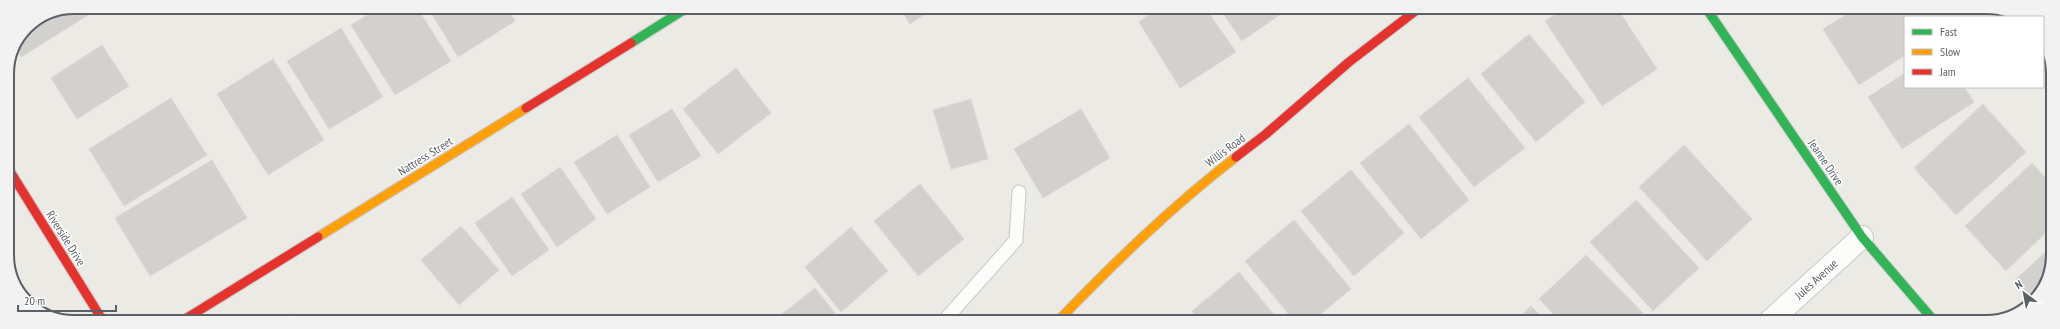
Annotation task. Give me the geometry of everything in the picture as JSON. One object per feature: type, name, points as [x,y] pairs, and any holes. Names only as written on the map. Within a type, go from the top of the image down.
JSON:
[{"type":"street","name":"Nattress Street","points":[[193,315],[677,14]]},
{"type":"street","name":"Willis Road","points":[[1064,315],[1108,269],[1196,188],[1266,134],[1349,62],[1411,14]]},
{"type":"street","name":"Jeanne Drive","points":[[1710,14],[1862,237],[1929,315]]},
{"type":"street","name":"Riverside Drive","points":[[14,178],[99,315]]},
{"type":"street","name":"Jules Avenue","points":[[1777,315],[1862,237]]},
{"type":"lane","points":[[952,315],[1016,240],[1019,192]]},
{"type":"building","points":[[90,14],[21,57],[18,53],[24,41],[41,24],[62,15]]},
{"type":"building","points":[[369,14],[421,14],[451,61],[395,95],[351,25]]},
{"type":"building","points":[[432,14],[511,14],[515,21],[458,57]]},
{"type":"building","points":[[904,14],[925,14],[910,24]]},
{"type":"building","points":[[1149,14],[1209,14],[1236,52],[1180,88],[1139,22]]},
{"type":"building","points":[[1223,14],[1281,14],[1242,41]]},
{"type":"building","points":[[1556,14],[1621,14],[1657,69],[1602,106],[1545,21]]},
{"type":"building","points":[[1847,14],[1902,14],[1904,17],[1904,56],[1859,85],[1823,29]]},
{"type":"building","points":[[341,28],[383,97],[329,129],[287,61]]},
{"type":"building","points":[[1529,34],[1585,102],[1536,142],[1481,74]]},
{"type":"building","points":[[102,45],[129,86],[77,119],[51,78]]},
{"type":"building","points":[[273,59],[324,140],[268,175],[217,94]]},
{"type":"building","points":[[736,68],[771,113],[718,154],[683,109]]},
{"type":"building","points":[[1904,74],[1904,88],[1965,88],[1974,102],[1902,149],[1868,97]]},
{"type":"building","points":[[1468,78],[1525,148],[1474,187],[1419,117]]},
{"type":"building","points":[[171,98],[207,155],[124,206],[89,149]]},
{"type":"building","points":[[971,99],[988,159],[951,169],[933,110]]},
{"type":"building","points":[[1983,104],[2026,152],[1956,215],[1914,168]]},
{"type":"building","points":[[672,109],[701,156],[658,182],[629,135]]},
{"type":"building","points":[[1081,109],[1110,158],[1043,198],[1014,149]]},
{"type":"building","points":[[1409,124],[1469,200],[1421,239],[1360,163]]},
{"type":"building","points":[[617,135],[650,187],[607,214],[574,162]]},
{"type":"building","points":[[1684,145],[1752,219],[1707,261],[1639,187]]},
{"type":"building","points":[[212,160],[247,218],[150,276],[115,218]]},
{"type":"building","points":[[2032,163],[2046,178],[2046,233],[2006,271],[1965,226]]},
{"type":"building","points":[[560,167],[596,219],[557,247],[521,194]]},
{"type":"building","points":[[1351,170],[1404,233],[1354,276],[1301,211]]},
{"type":"building","points":[[920,184],[964,239],[918,276],[874,221]]},
{"type":"building","points":[[512,197],[549,250],[512,276],[475,223]]},
{"type":"building","points":[[1636,200],[1699,268],[1653,311],[1590,242]]},
{"type":"building","points":[[1294,220],[1351,289],[1319,315],[1289,315],[1245,261]]},
{"type":"building","points":[[461,226],[499,270],[459,305],[421,260]]},
{"type":"building","points":[[851,227],[888,271],[841,312],[805,267]]},
{"type":"building","points":[[2046,252],[2043,274],[2034,291],[2028,297],[2014,281]]},
{"type":"building","points":[[1586,255],[1645,315],[1554,315],[1539,299]]},
{"type":"building","points":[[1239,272],[1274,315],[1195,315],[1192,311]]},
{"type":"building","points":[[815,288],[836,315],[781,315]]},
{"type":"building","points":[[1531,306],[1540,315],[1522,315]]},
{"type":"traffic: fast","points":[[631,43],[677,14]]},
{"type":"traffic: fast","points":[[1710,14],[1862,237],[1929,315]]},
{"type":"traffic: slow","points":[[318,237],[526,108]]},
{"type":"traffic: slow","points":[[1064,315],[1143,236],[1188,196],[1236,157]]},
{"type":"traffic: jam","points":[[1236,157],[1266,134],[1349,62],[1411,14]]},
{"type":"traffic: jam","points":[[526,108],[631,43]]},
{"type":"traffic: jam","points":[[14,178],[99,315]]},
{"type":"traffic: jam","points":[[192,315],[318,237]]}]
